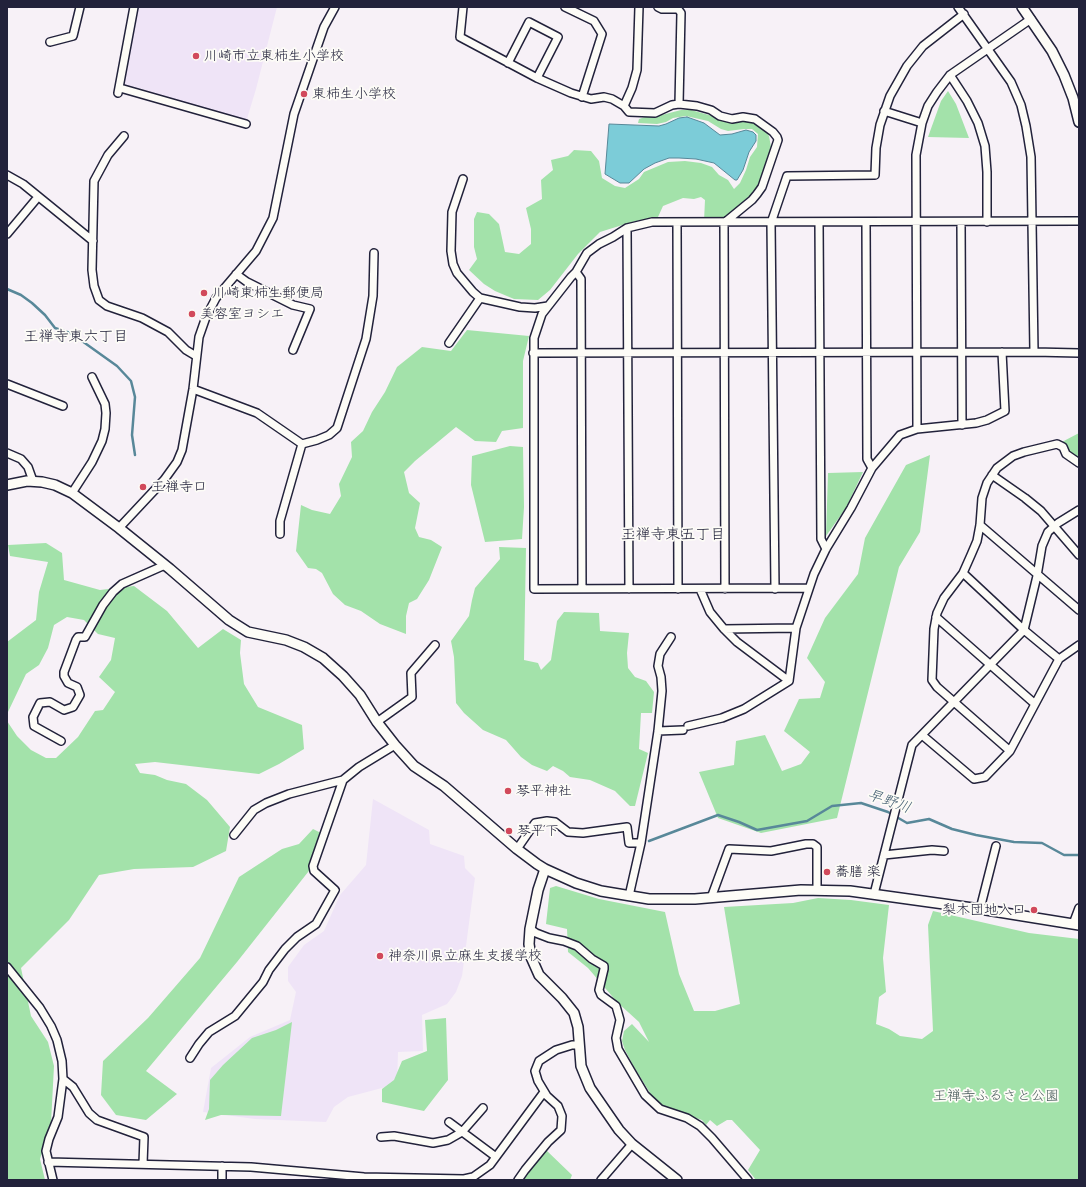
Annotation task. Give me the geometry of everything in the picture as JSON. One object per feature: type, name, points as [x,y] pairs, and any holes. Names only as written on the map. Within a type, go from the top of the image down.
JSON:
[{"type":"street","points":[[50,42],[73,36],[80,7]]},
{"type":"street","points":[[134,7],[119,90],[246,124]]},
{"type":"street","points":[[119,528],[164,480],[182,450],[193,389],[199,337],[206,317],[216,298],[256,251],[273,218],[294,114],[324,26],[335,7]]},
{"type":"street","points":[[463,7],[460,37],[537,78],[571,93],[591,99],[604,97],[612,99],[624,106],[629,112],[655,113],[672,104],[679,104],[712,110],[720,116],[732,119],[743,117],[755,119],[773,132],[778,140],[762,187],[757,194],[724,223],[725,589]]},
{"type":"street","points":[[565,7],[594,21],[602,34],[582,97]]},
{"type":"street","points":[[624,106],[632,88],[637,70],[639,7]]},
{"type":"street","points":[[658,7],[662,9],[678,9],[680,13],[679,104]]},
{"type":"street","points":[[958,7],[1011,82],[1021,105],[1031,157],[1034,352]]},
{"type":"street","points":[[1022,7],[1052,51],[1064,75],[1073,98],[1079,122]]},
{"type":"street","points":[[775,589],[771,223],[787,176],[875,175],[876,148],[880,125],[890,96],[904,72],[924,46],[964,14]]},
{"type":"street","points":[[917,429],[916,155],[922,123],[928,106],[950,75],[1031,19]]},
{"type":"street","points":[[508,63],[529,22],[558,37],[537,78]]},
{"type":"street","points":[[950,75],[967,100],[978,123],[984,146],[987,172],[987,222]]},
{"type":"street","points":[[884,111],[922,123]]},
{"type":"street","points":[[124,136],[108,155],[94,181],[92,270],[94,286],[99,300],[107,306],[142,318],[168,332],[186,350],[196,356]]},
{"type":"street","points":[[7,174],[23,184],[93,241]]},
{"type":"street","points":[[463,179],[452,212],[451,250],[453,264],[457,273],[472,292],[480,298],[520,307],[535,308],[548,306]]},
{"type":"street","points":[[7,234],[38,197]]},
{"type":"street","points":[[808,588],[534,589],[533,353],[536,331],[542,314],[571,276],[576,272],[586,253],[627,228],[652,222],[771,223],[1079,221]]},
{"type":"street","points":[[820,222],[821,539],[826,549]]},
{"type":"street","points":[[866,222],[867,459],[872,468]]},
{"type":"street","points":[[961,222],[962,425]]},
{"type":"street","points":[[677,223],[678,589]]},
{"type":"street","points":[[627,228],[629,589]]},
{"type":"street","points":[[302,444],[329,435],[337,428],[366,339],[373,296],[374,253]]},
{"type":"street","points":[[576,272],[581,279],[582,589]]},
{"type":"street","points":[[236,274],[247,282],[293,305],[310,309],[293,350]]},
{"type":"street","points":[[449,343],[480,298]]},
{"type":"street","points":[[658,731],[685,728],[722,718],[744,709],[788,681],[796,628],[808,588],[826,549],[851,508],[872,468],[900,435],[917,429],[962,425],[987,420],[1005,411],[1002,352]]},
{"type":"street","points":[[533,353],[1079,353]]},
{"type":"street","points":[[72,493],[92,462],[102,441],[105,429],[105,404],[92,377]]},
{"type":"street","points":[[7,384],[63,406]]},
{"type":"street","points":[[193,389],[257,414],[302,444]]},
{"type":"street","points":[[280,534],[280,522],[302,444]]},
{"type":"street","points":[[1010,751],[937,687],[932,680],[934,629],[936,617],[944,598],[963,572],[976,541],[980,525],[982,498],[986,483],[997,468],[1013,456],[1057,444],[1062,447],[1066,454],[1079,463]]},
{"type":"street","points":[[7,454],[21,460],[28,467],[33,481]]},
{"type":"street","points":[[992,475],[1026,498],[1041,511],[1079,555]]},
{"type":"street","points":[[7,486],[33,481],[55,486],[72,493],[165,565],[229,620],[248,632],[286,640],[304,647],[323,658],[343,676],[360,695],[377,722],[414,766],[444,786],[517,849],[545,869],[576,883],[601,891],[649,899],[711,898],[801,890],[874,894],[1076,924],[1079,908]]},
{"type":"street","points":[[874,894],[912,745],[1024,630],[1037,576],[1042,546],[1048,532],[1079,510]]},
{"type":"street","points":[[980,525],[1037,576],[1079,610]]},
{"type":"street","points":[[61,741],[34,726],[33,717],[40,703],[50,702],[64,710],[73,708],[80,695],[77,687],[68,683],[64,676],[64,672],[76,640],[78,637],[85,637],[103,605],[113,592],[122,584],[165,565]]},
{"type":"street","points":[[963,572],[1024,630],[1059,659]]},
{"type":"street","points":[[700,589],[710,612],[724,629],[737,642],[788,681]]},
{"type":"street","points":[[936,617],[1035,704]]},
{"type":"street","points":[[724,629],[796,628]]},
{"type":"street","points":[[629,896],[641,843],[658,731],[662,691],[661,677],[658,666],[660,654],[670,637]]},
{"type":"street","points":[[377,722],[412,697],[411,673],[435,645]]},
{"type":"street","points":[[922,735],[974,779],[985,777],[1010,751],[1059,659],[1079,645]]},
{"type":"street","points":[[234,834],[254,810],[266,803],[289,794],[343,780],[359,767],[396,745]]},
{"type":"street","points":[[190,1058],[209,1032],[235,1016],[263,982],[269,970],[285,949],[297,937],[316,924],[335,890],[314,871],[313,866],[343,780]]},
{"type":"street","points":[[517,849],[535,823],[547,821],[555,822],[568,832],[583,833],[627,827],[629,843],[641,843]]},
{"type":"street","points":[[711,898],[729,849],[771,851],[813,844],[817,847],[817,890]]},
{"type":"street","points":[[980,909],[996,846]]},
{"type":"street","points":[[884,855],[932,850],[944,851]]},
{"type":"street","points":[[545,869],[538,890],[530,929],[529,944],[531,957],[539,975],[562,998],[574,1013],[578,1027],[581,1066],[590,1088],[632,1144],[677,1180]]},
{"type":"street","points":[[530,929],[549,938],[564,941],[577,946],[592,959],[604,966],[599,990],[601,995],[616,1006],[620,1020],[616,1038],[618,1049],[645,1095],[660,1109],[687,1118],[700,1126],[717,1143],[747,1180]]},
{"type":"street","points":[[7,967],[40,1008],[51,1026],[57,1040],[62,1061],[63,1079],[58,1117],[55,1128],[49,1138],[46,1151],[52,1180]]},
{"type":"street","points":[[518,1180],[548,1142],[561,1130],[562,1116],[558,1106],[547,1096],[538,1081],[535,1071],[539,1061],[556,1050],[572,1045],[579,1045]]},
{"type":"street","points":[[63,1079],[72,1087],[89,1113],[97,1120],[144,1137],[143,1164]]},
{"type":"street","points":[[48,1162],[251,1167],[364,1179],[464,1179],[473,1177],[490,1165],[544,1092]]},
{"type":"street","points":[[381,1137],[394,1136],[433,1143],[448,1140],[462,1132],[483,1108]]},
{"type":"street","points":[[449,1122],[496,1157]]},
{"type":"street","points":[[601,1180],[632,1144]]},
{"type":"street","points":[[222,1166],[222,1180]]},
{"type":"shaded area","name":"川崎市立東柿生小学校","points":[[136,7],[277,7],[246,122],[139,88],[123,85]]},
{"type":"shaded area","name":"神奈川県立麻生支援学校","points":[[373,799],[429,830],[430,844],[464,856],[465,868],[475,878],[462,976],[456,992],[447,1004],[422,1015],[423,1051],[398,1052],[397,1084],[348,1097],[334,1107],[326,1122],[255,1119],[203,1112],[211,1068],[250,1037],[290,1020],[296,992],[288,981],[288,967],[304,945],[324,931],[340,895],[366,865]]},
{"type":"green space","points":[[948,91],[956,104],[969,138],[928,137],[941,101]]},
{"type":"green space","points":[[681,110],[691,110],[716,117],[727,122],[735,123],[743,120],[751,122],[764,129],[769,136],[771,147],[758,188],[724,220],[704,221],[705,200],[701,197],[694,199],[683,198],[663,206],[658,217],[632,222],[600,232],[578,254],[550,290],[538,300],[514,299],[495,291],[484,284],[469,270],[477,259],[474,247],[474,219],[477,212],[489,214],[499,224],[505,252],[519,254],[531,244],[531,229],[526,208],[542,199],[541,180],[553,170],[551,160],[568,156],[574,150],[591,151],[599,161],[602,178],[615,186],[625,188],[639,179],[644,172],[668,162],[685,161],[701,163],[712,167],[719,175],[728,180],[734,189],[740,183],[750,157],[757,147],[758,134],[752,129],[728,131],[721,129],[708,121],[686,116],[673,118],[666,122],[657,124],[638,123],[639,119],[645,117],[654,117]]},
{"type":"green space","points":[[467,330],[529,336],[523,361],[523,428],[502,431],[496,442],[475,441],[456,427],[404,472],[409,493],[420,503],[415,528],[419,537],[431,540],[442,547],[429,580],[417,599],[409,603],[406,616],[406,634],[380,624],[361,611],[345,605],[333,594],[322,573],[316,569],[308,568],[296,551],[301,505],[312,510],[330,514],[341,496],[339,484],[352,457],[351,442],[363,431],[397,367],[422,347],[451,351]]},
{"type":"green space","points":[[1079,433],[1079,461],[1067,452],[1060,443]]},
{"type":"green space","points":[[510,446],[523,447],[524,507],[522,539],[485,542],[471,485],[472,456]]},
{"type":"green space","points":[[930,455],[920,532],[899,567],[837,818],[761,833],[718,818],[699,772],[734,765],[736,741],[765,735],[782,771],[801,764],[810,752],[784,731],[799,699],[820,698],[825,682],[807,658],[825,618],[858,574],[865,538],[906,465]]},
{"type":"green space","points":[[863,472],[846,508],[826,536],[828,473]]},
{"type":"green space","points":[[46,543],[62,553],[64,580],[100,590],[134,586],[167,611],[198,648],[223,629],[241,640],[240,653],[244,684],[258,707],[302,725],[304,749],[259,774],[155,762],[135,764],[140,773],[155,775],[167,780],[186,784],[207,800],[230,827],[226,851],[193,867],[134,869],[99,875],[69,920],[21,968],[31,1016],[48,1042],[54,1066],[51,1123],[40,1159],[45,1180],[7,1180],[7,721],[7,642],[36,620],[39,592],[48,562],[10,556],[8,545]],"holes":[[[67,617],[84,620],[98,634],[115,638],[111,660],[99,677],[115,692],[103,710],[95,711],[78,737],[56,758],[46,758],[31,750],[17,736],[7,721],[8,712],[26,674],[39,665],[48,648],[54,625]]]},
{"type":"green space","points":[[499,547],[526,548],[524,660],[538,663],[541,670],[551,660],[557,621],[564,612],[599,613],[600,631],[629,633],[627,653],[628,668],[635,677],[646,681],[654,692],[652,713],[641,713],[639,749],[648,753],[635,806],[630,806],[615,791],[590,780],[570,777],[563,771],[553,766],[547,771],[532,765],[521,757],[506,740],[483,730],[464,713],[456,703],[454,657],[451,641],[469,616],[475,588],[500,559]]},
{"type":"green space","points":[[313,829],[321,833],[312,867],[237,962],[146,1071],[177,1094],[146,1120],[116,1115],[101,1095],[103,1061],[148,1018],[200,958],[239,877],[282,849],[299,844]]},
{"type":"green space","name":"王禅寺ふるさと公園","points":[[556,886],[599,899],[665,912],[679,974],[694,1011],[715,1011],[740,1004],[724,907],[793,903],[818,898],[851,900],[889,905],[883,958],[886,992],[879,997],[876,1024],[889,1029],[900,1036],[922,1039],[933,1031],[928,925],[933,911],[1029,933],[1079,939],[1079,1180],[756,1180],[748,1170],[760,1150],[732,1120],[727,1120],[717,1126],[710,1120],[706,1125],[702,1120],[668,1109],[655,1101],[634,1067],[622,1041],[624,1031],[632,1024],[649,1042],[639,1022],[617,1002],[588,968],[568,952],[567,929],[546,924],[550,888]]},
{"type":"green space","points":[[446,1018],[448,1080],[424,1111],[382,1102],[382,1089],[394,1080],[402,1061],[427,1051],[425,1020]]},
{"type":"green space","points":[[292,1022],[281,1116],[221,1115],[205,1120],[209,1109],[210,1080],[223,1065],[252,1038],[276,1030]]},
{"type":"green space","points":[[546,1150],[572,1175],[570,1180],[522,1180]]},
{"type":"water","points":[[687,117],[704,123],[720,135],[732,134],[746,130],[753,132],[756,135],[756,141],[749,152],[743,170],[737,180],[714,163],[696,159],[679,158],[669,158],[655,163],[644,169],[629,183],[620,183],[605,174],[609,124],[659,126],[679,118]]},
{"type":"waterway","points":[[7,289],[21,295],[32,303],[45,315],[55,328],[70,333],[117,366],[131,381],[135,397],[132,435],[135,455]]},
{"type":"waterway","name":"早野川","points":[[649,841],[718,815],[757,830],[807,821],[832,806],[861,803],[888,812],[907,823],[929,819],[952,829],[976,835],[1014,842],[1042,843],[1064,855],[1079,855]]},
{"type":"place","name":"川崎市立東柿生小学校","points":[[196,56]]},
{"type":"place","name":"東柿生小学校","points":[[304,94]]},
{"type":"place","name":"川崎東柿生郵便局","points":[[204,293]]},
{"type":"place","name":"美容室ヨシエ","points":[[192,314]]},
{"type":"place","name":"王禅寺口","points":[[143,487]]},
{"type":"place","name":"琴平神社","points":[[508,791]]},
{"type":"place","name":"琴平下","points":[[509,831]]},
{"type":"place","name":"蕎膳 楽","points":[[827,872]]},
{"type":"place","name":"梨木団地入口","points":[[1034,910]]},
{"type":"place","name":"神奈川県立麻生支援学校","points":[[380,956]]},
{"type":"district","name":"王禅寺東六丁目","points":[[76,337]]},
{"type":"district","name":"王禅寺東五丁目","points":[[673,535]]}]
